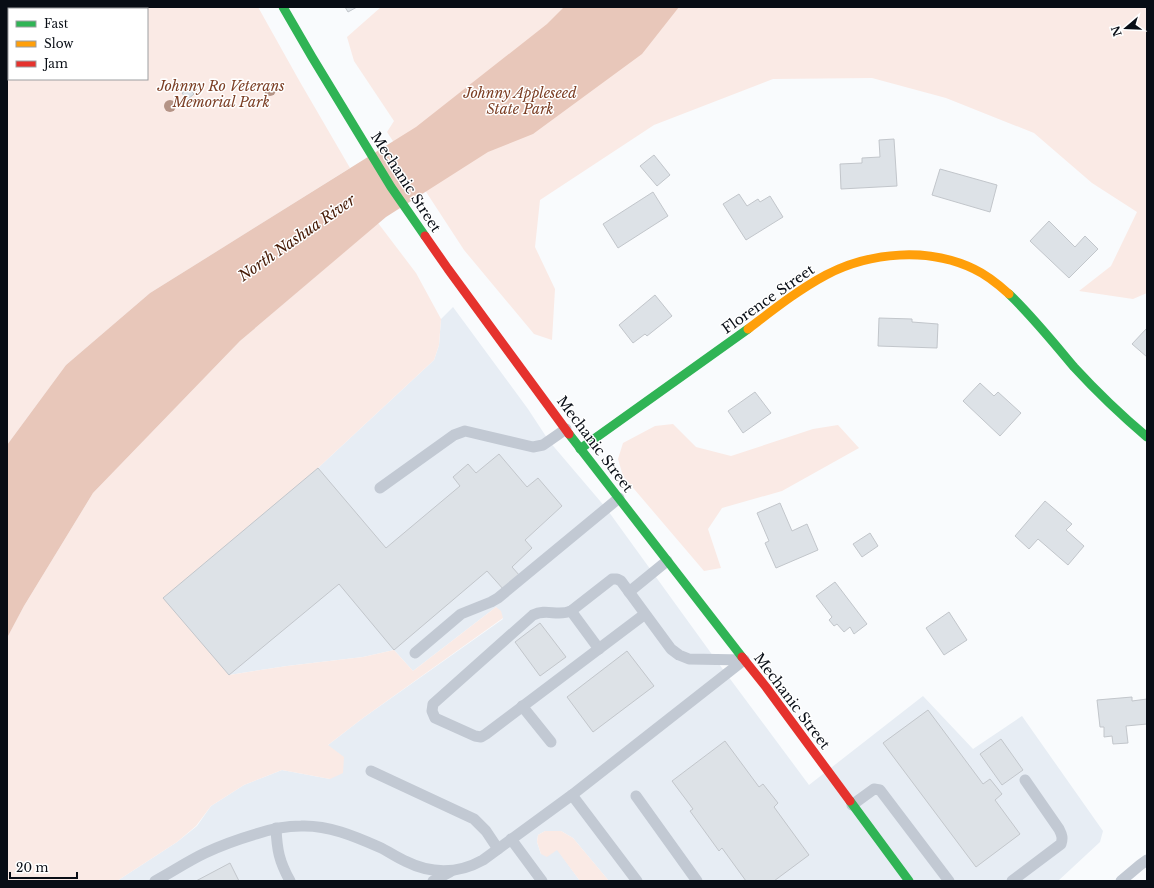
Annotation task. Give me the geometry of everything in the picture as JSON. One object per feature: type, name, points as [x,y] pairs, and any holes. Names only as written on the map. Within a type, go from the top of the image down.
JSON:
[{"type":"main road","name":"Mechanic Street","points":[[283,7],[347,116],[391,186],[448,269],[580,449],[766,687],[908,881]]},
{"type":"main road","name":"Florence Street","points":[[580,449],[813,283],[837,270],[858,263],[885,257],[904,255],[942,258],[961,263],[993,280],[1031,317],[1097,391],[1147,437]]},
{"type":"lane","points":[[380,488],[454,435],[465,431],[533,447],[543,445],[566,429]]},
{"type":"lane","points":[[415,653],[461,614],[498,598],[619,498]]},
{"type":"lane","points":[[628,592],[667,560]]},
{"type":"lane","points":[[645,614],[486,734],[475,736],[435,718],[432,711],[433,704],[533,615],[539,612],[566,613],[571,611],[612,579],[621,581],[672,649],[679,655],[689,659],[700,660],[744,660]]},
{"type":"lane","points":[[571,611],[599,649]]},
{"type":"lane","points":[[433,881],[453,871],[470,866],[498,849],[572,795],[744,660]]},
{"type":"lane","points":[[522,706],[551,742]]},
{"type":"lane","points":[[371,771],[474,819],[483,828],[498,849]]},
{"type":"lane","points":[[1012,881],[1061,844],[1063,840],[1059,829],[1025,780]]},
{"type":"lane","points":[[852,804],[874,788],[880,790],[949,881]]},
{"type":"lane","points":[[572,795],[637,881]]},
{"type":"lane","points":[[636,796],[698,881]]},
{"type":"lane","points":[[155,881],[205,853],[221,846],[276,828],[302,826],[315,826],[355,836],[420,867],[442,871],[453,871]]},
{"type":"lane","points":[[276,828],[279,856],[290,881]]},
{"type":"lane","points":[[511,839],[542,881]]},
{"type":"lane","points":[[1121,881],[1147,860]]},
{"type":"shaded area","points":[[453,307],[528,409],[549,441],[606,508],[809,785],[923,696],[973,749],[1022,716],[1103,831],[1100,842],[1058,881],[609,881],[573,838],[561,831],[545,831],[538,835],[537,842],[541,854],[557,849],[580,881],[117,881],[177,842],[197,826],[211,806],[244,785],[282,770],[330,779],[328,745],[363,718],[503,619],[496,607],[413,671],[394,650],[363,657],[229,675],[163,598],[318,468],[434,360],[439,345],[441,319]]},
{"type":"green space","name":"Johnny Ro Veterans Memorial Park","points":[[7,7],[258,7],[350,168],[150,293],[66,365],[7,445]]},
{"type":"green space","name":"Johnny Appleseed State Park","points":[[381,7],[1147,7],[1147,293],[1133,299],[1079,291],[1111,266],[1137,212],[1092,183],[1034,133],[946,98],[872,78],[773,79],[654,125],[540,200],[535,247],[555,289],[552,340],[534,334],[464,250],[387,132],[394,121],[354,61],[347,37]]},
{"type":"green space","points":[[378,223],[416,273],[441,319],[439,345],[434,360],[318,468],[164,598],[229,675],[363,657],[394,650],[413,671],[496,607],[501,611],[503,618],[363,718],[328,745],[344,757],[343,773],[330,779],[282,770],[244,785],[211,806],[196,826],[177,842],[117,881],[7,881],[7,638],[24,606],[93,493],[240,341]]},
{"type":"green space","points":[[673,424],[696,447],[731,456],[813,429],[838,425],[859,448],[782,491],[722,508],[708,529],[721,568],[704,571],[623,476],[618,459],[623,443],[655,426]]},
{"type":"green space","points":[[545,831],[561,831],[573,838],[609,881],[580,881],[557,850],[547,857],[541,854],[537,842],[538,835]]},
{"type":"water","name":"North Nashua River","points":[[564,7],[679,7],[642,54],[533,134],[488,152],[386,217],[240,341],[93,493],[24,606],[7,638],[7,445],[66,365],[150,293],[416,127],[547,24]]},
{"type":"building","points":[[345,7],[357,7],[348,12]]},
{"type":"building","points":[[189,88],[194,94],[187,100],[182,93]]},
{"type":"building","points":[[894,139],[897,186],[841,189],[840,164],[862,163],[862,158],[880,157],[879,140]]},
{"type":"building","points":[[654,155],[670,175],[657,186],[640,166]]},
{"type":"building","points":[[940,169],[997,185],[990,212],[932,195]]},
{"type":"building","points":[[653,192],[668,216],[618,248],[603,224]]},
{"type":"building","points":[[739,194],[747,206],[758,199],[760,202],[770,196],[783,217],[746,240],[723,204]]},
{"type":"building","points":[[1049,221],[1075,247],[1085,236],[1098,249],[1069,278],[1030,241]]},
{"type":"building","points":[[655,295],[672,316],[647,336],[645,334],[633,343],[619,325]]},
{"type":"building","points":[[879,318],[912,319],[912,322],[938,324],[937,348],[878,346]]},
{"type":"building","points":[[1147,328],[1147,357],[1132,344]]},
{"type":"building","points":[[980,383],[994,396],[998,392],[1021,413],[1000,436],[963,401]]},
{"type":"building","points":[[755,392],[771,413],[743,433],[728,411]]},
{"type":"building","points":[[499,454],[527,487],[538,478],[562,506],[525,540],[532,548],[512,567],[520,576],[504,590],[487,571],[394,650],[339,584],[229,675],[163,598],[318,468],[386,548],[460,486],[453,477],[468,464],[476,473]]},
{"type":"building","points":[[1045,501],[1072,524],[1066,530],[1084,546],[1068,565],[1038,539],[1029,549],[1015,536]]},
{"type":"building","points":[[780,503],[792,531],[807,524],[818,550],[776,568],[765,543],[769,541],[757,513]]},
{"type":"building","points":[[870,533],[878,546],[862,557],[853,544]]},
{"type":"building","points":[[835,582],[867,624],[854,634],[850,627],[844,632],[837,624],[834,626],[829,620],[832,617],[816,596]]},
{"type":"building","points":[[949,612],[967,640],[944,655],[926,628]]},
{"type":"building","points":[[540,623],[566,657],[540,676],[515,642]]},
{"type":"building","points":[[627,651],[654,686],[593,732],[567,697]]},
{"type":"building","points":[[1132,697],[1132,701],[1147,699],[1147,724],[1126,726],[1128,743],[1113,744],[1112,736],[1104,737],[1104,727],[1100,727],[1097,700]]},
{"type":"building","points":[[928,710],[983,784],[990,779],[1002,794],[995,800],[1020,834],[976,867],[883,743]]},
{"type":"building","points":[[1001,739],[1023,770],[1002,785],[980,754]]},
{"type":"building","points":[[725,741],[759,787],[763,784],[778,803],[774,807],[809,855],[774,881],[746,881],[722,848],[719,851],[690,811],[693,809],[672,781]]},
{"type":"building","points":[[230,863],[239,881],[196,881]]},
{"type":"traffic: fast","points":[[283,7],[391,187],[425,236]]},
{"type":"traffic: fast","points":[[1009,294],[1018,302],[1091,385],[1147,437]]},
{"type":"traffic: fast","points":[[580,449],[748,329]]},
{"type":"traffic: fast","points":[[569,434],[742,657]]},
{"type":"traffic: fast","points":[[850,801],[909,881]]},
{"type":"traffic: slow","points":[[748,329],[796,294],[826,275],[843,267],[880,257],[919,255],[938,257],[956,262],[983,274],[997,283],[1009,294]]},
{"type":"traffic: jam","points":[[425,236],[569,434]]},
{"type":"traffic: jam","points":[[742,657],[766,687],[850,801]]}]
